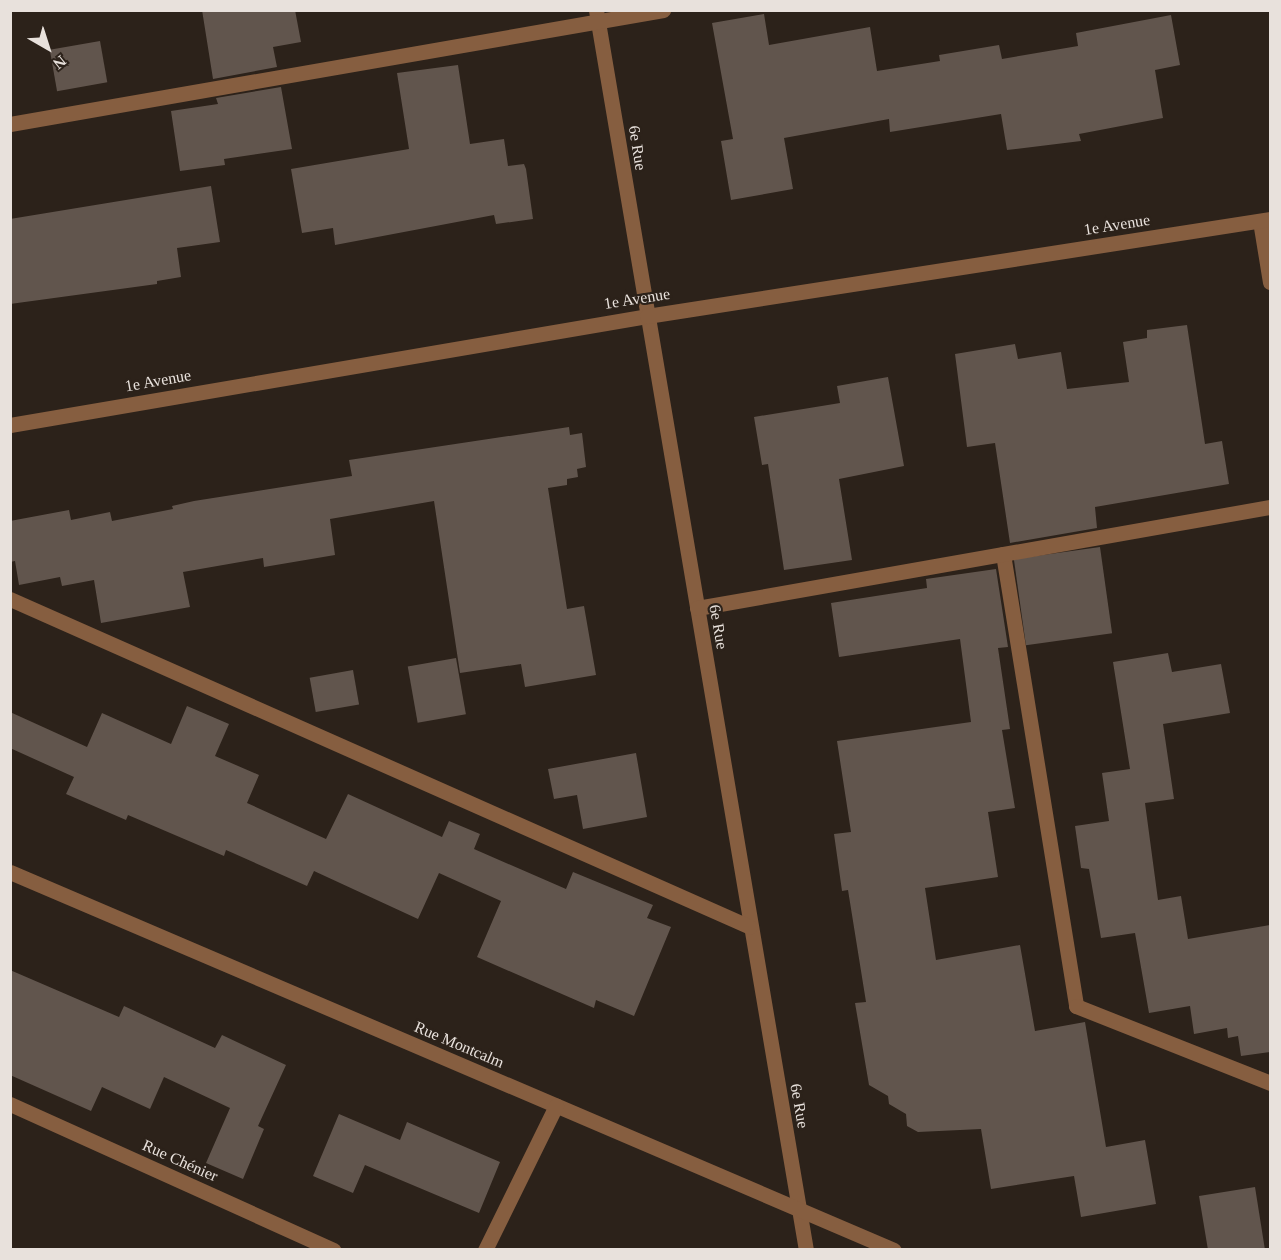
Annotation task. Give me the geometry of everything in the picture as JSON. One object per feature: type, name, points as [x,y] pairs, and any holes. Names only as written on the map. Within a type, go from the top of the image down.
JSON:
[{"type":"street","points":[[10,124],[597,16],[663,10]]},
{"type":"street","name":"6e Rue","points":[[597,16],[806,1250]]},
{"type":"street","points":[[1265,220],[1270,282]]},
{"type":"street","name":"1e Avenue","points":[[10,425],[647,316],[1265,220]]},
{"type":"street","points":[[697,608],[1270,507]]},
{"type":"street","points":[[1003,554],[1076,1006],[1270,1083]]},
{"type":"street","points":[[10,598],[750,927]]},
{"type":"street","name":"Rue Montcalm","points":[[10,872],[894,1250]]},
{"type":"street","name":"Rue Chénier","points":[[10,1104],[334,1250]]},
{"type":"street","points":[[485,1250],[556,1107]]},
{"type":"building","points":[[202,10],[295,10],[301,42],[273,47],[277,67],[213,79]]},
{"type":"building","points":[[764,14],[769,45],[870,27],[877,71],[940,61],[939,55],[999,45],[1002,59],[1078,46],[1076,33],[1171,15],[1180,65],[1155,70],[1163,118],[1079,134],[1081,141],[1007,150],[1001,114],[890,132],[889,119],[784,138],[793,189],[731,200],[721,141],[733,139],[712,23]]},
{"type":"building","points":[[100,41],[107,82],[57,91],[50,50]]},
{"type":"building","points":[[458,65],[470,144],[504,139],[508,166],[524,164],[526,169],[533,219],[496,224],[494,215],[335,245],[333,228],[302,233],[291,169],[409,149],[397,73]]},
{"type":"building","points":[[281,87],[292,149],[224,159],[225,165],[180,171],[171,111],[218,104],[216,98]]},
{"type":"building","points":[[211,186],[220,242],[177,248],[181,277],[157,281],[157,284],[10,304],[10,219]]},
{"type":"building","points":[[1187,325],[1205,444],[1222,441],[1229,484],[1095,507],[1097,528],[1010,543],[995,443],[967,447],[955,354],[1015,344],[1018,359],[1061,352],[1067,389],[1129,382],[1123,342],[1147,338],[1147,330]]},
{"type":"building","points":[[888,377],[904,466],[839,479],[852,560],[784,570],[768,464],[762,465],[754,417],[840,403],[837,386]]},
{"type":"building","points":[[569,427],[570,435],[582,433],[586,467],[577,469],[578,477],[567,479],[567,485],[548,488],[567,609],[584,606],[596,675],[525,687],[521,664],[460,673],[434,501],[330,519],[335,555],[264,567],[263,558],[183,572],[190,607],[101,623],[94,580],[62,586],[60,577],[19,585],[15,561],[10,562],[10,521],[69,510],[71,520],[110,512],[112,521],[173,509],[172,506],[194,501],[352,476],[349,460]]},
{"type":"building","points":[[1100,547],[1112,633],[1026,645],[1014,559]]},
{"type":"building","points":[[996,569],[1008,647],[998,648],[1010,729],[1002,730],[1015,808],[988,812],[998,877],[925,888],[936,960],[1020,945],[1035,1031],[1085,1022],[1106,1147],[1145,1140],[1156,1204],[1081,1217],[1074,1176],[991,1189],[981,1129],[918,1132],[907,1126],[906,1114],[889,1104],[888,1096],[869,1085],[855,1003],[866,1002],[848,890],[842,891],[834,834],[851,832],[837,741],[971,722],[960,639],[839,657],[831,603],[927,588],[926,579]]},
{"type":"building","points":[[1168,653],[1172,672],[1221,664],[1230,713],[1163,724],[1174,799],[1145,803],[1158,900],[1181,896],[1188,939],[1270,925],[1270,1052],[1241,1056],[1238,1036],[1228,1038],[1227,1028],[1194,1034],[1190,1006],[1149,1013],[1135,933],[1101,938],[1089,869],[1081,868],[1075,826],[1109,821],[1102,773],[1130,769],[1113,662]]},
{"type":"building","points":[[456,658],[466,714],[418,723],[408,667]]},
{"type":"building","points":[[353,670],[359,704],[316,712],[310,678]]},
{"type":"building","points":[[187,706],[229,724],[215,756],[259,775],[247,803],[326,839],[348,794],[442,837],[449,821],[480,834],[474,849],[566,889],[573,872],[653,905],[647,918],[671,927],[634,1016],[596,1000],[594,1008],[477,957],[501,901],[439,873],[418,919],[314,871],[307,886],[226,850],[224,856],[128,815],[126,820],[66,794],[74,777],[10,748],[10,712],[87,747],[102,713],[171,744]]},
{"type":"building","points":[[636,753],[647,817],[583,829],[577,795],[554,799],[548,769]]},
{"type":"building","points":[[10,970],[119,1017],[124,1006],[215,1048],[222,1035],[286,1065],[258,1126],[264,1129],[243,1179],[206,1163],[230,1108],[164,1077],[150,1109],[102,1087],[91,1111],[10,1075]]},
{"type":"building","points":[[339,1114],[400,1140],[407,1122],[500,1162],[479,1213],[365,1165],[353,1193],[313,1176]]},
{"type":"building","points":[[1255,1187],[1265,1250],[1208,1250],[1199,1196]]}]
